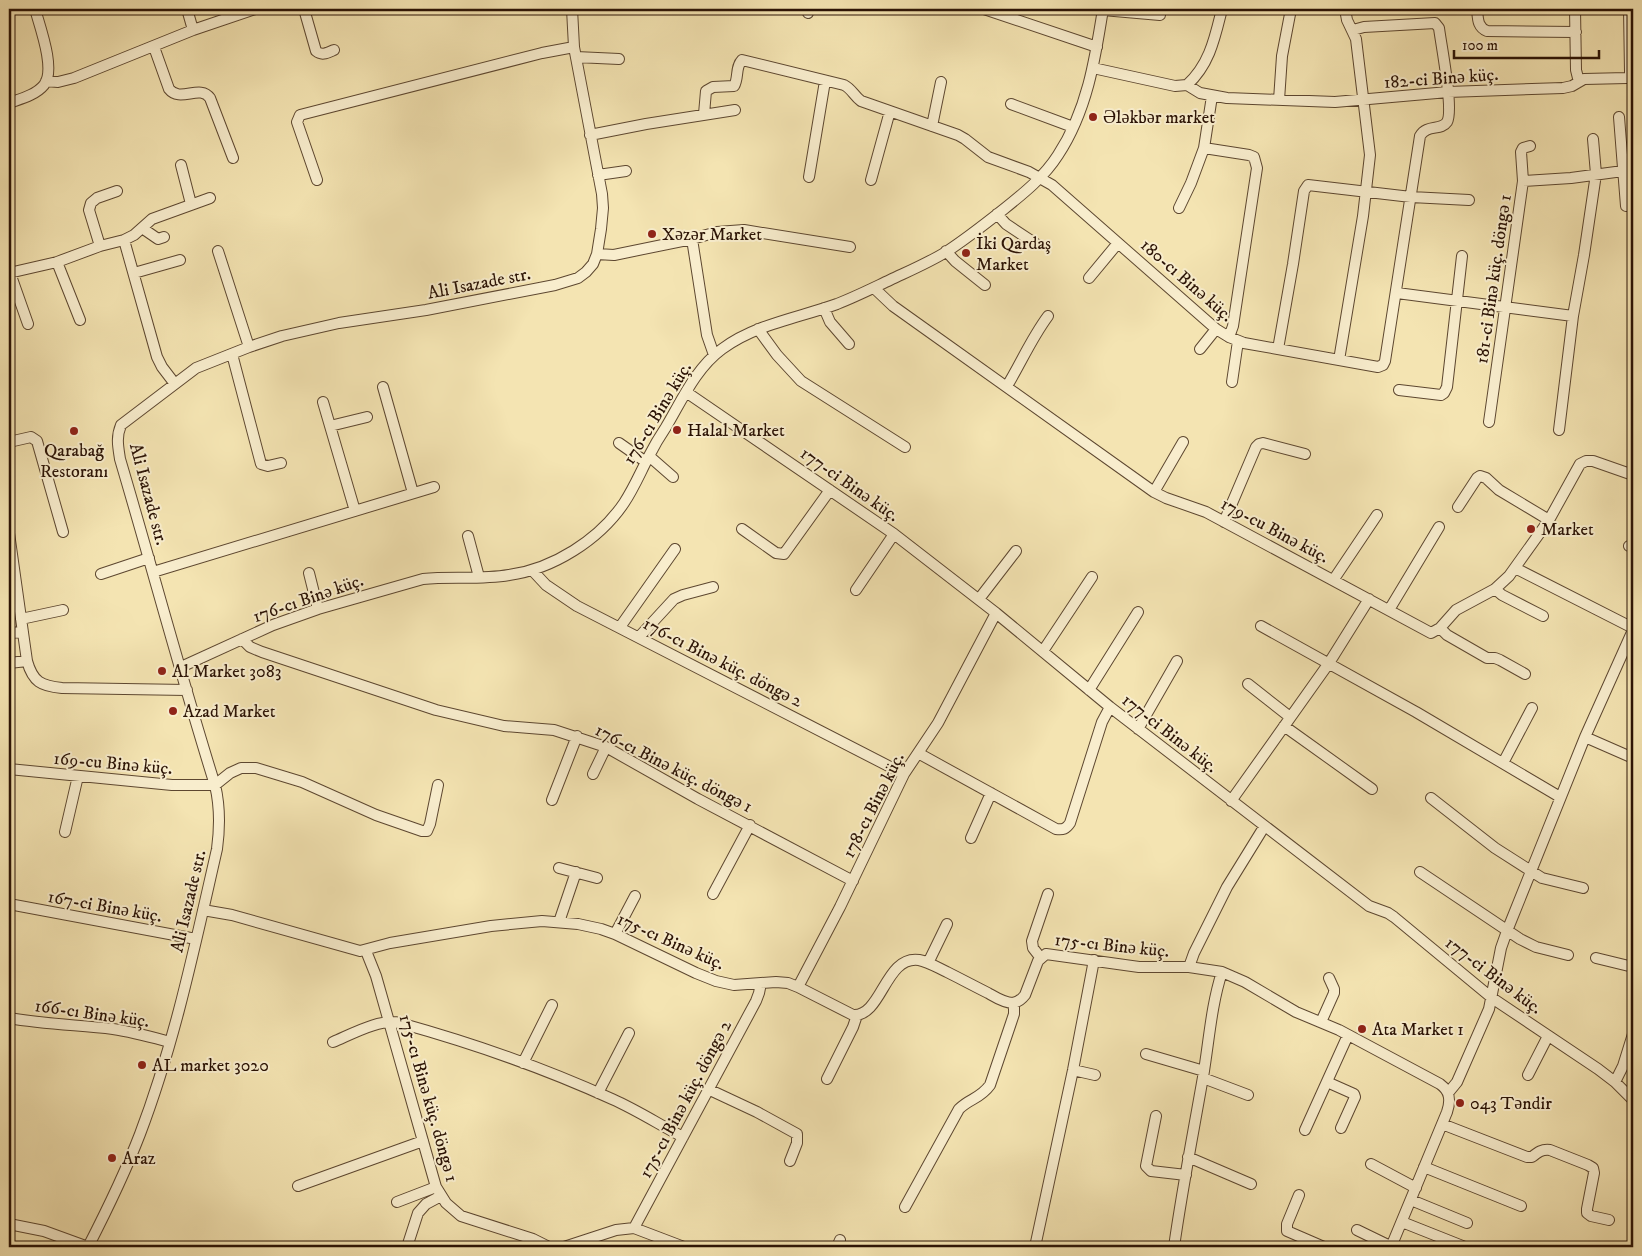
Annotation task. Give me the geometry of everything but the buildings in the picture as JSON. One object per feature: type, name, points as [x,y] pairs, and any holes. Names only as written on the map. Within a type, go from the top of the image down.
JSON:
[{"type":"street","points":[[9,103],[37,91],[46,81],[49,69],[48,59],[35,9]]},
{"type":"street","points":[[187,9],[193,30]]},
{"type":"street","points":[[46,81],[58,82],[74,78],[193,30],[255,9]]},
{"type":"street","points":[[304,9],[316,51],[319,54],[323,54],[334,50]]},
{"type":"street","name":"Ali Isazade str.","points":[[88,1247],[134,1150],[159,1079],[178,1015],[220,829],[215,784],[181,666],[168,629],[120,459],[117,440],[121,425],[196,368],[282,336],[314,328],[426,310],[555,285],[578,278],[586,272],[597,254],[603,208],[575,52],[572,9]]},
{"type":"street","points":[[984,9],[1097,47]]},
{"type":"street","points":[[1103,9],[1160,15]]},
{"type":"street","name":"176-cı Binə küç.","points":[[181,666],[273,625],[318,609],[423,579],[440,577],[479,578],[512,575],[553,562],[571,552],[604,526],[623,505],[686,392],[714,355],[733,342],[758,329],[824,308],[874,288],[926,263],[997,214],[1028,190],[1041,177],[1059,154],[1086,96],[1093,68],[1103,9]]},
{"type":"street","points":[[1093,68],[1175,86],[1187,85],[1198,74],[1210,54],[1222,9]]},
{"type":"street","points":[[1279,100],[1282,56],[1291,9]]},
{"type":"street","points":[[1339,360],[1366,192],[1370,155],[1356,39],[1347,20],[1345,9]]},
{"type":"street","points":[[1477,9],[1478,24],[1483,30],[1487,31],[1576,32]]},
{"type":"street","points":[[1575,9],[1576,70],[1579,82]]},
{"type":"street","name":"182-ci Binə küç.","points":[[1187,85],[1194,91],[1212,96],[1241,99],[1334,102],[1448,92],[1563,88],[1593,78],[1627,78],[1630,76],[1629,9]]},
{"type":"street","name":"180-cı Binə küç.","points":[[704,114],[706,92],[713,87],[734,86],[737,81],[738,65],[742,60],[848,87],[856,98],[861,101],[965,139],[994,160],[1041,177],[1216,328],[1234,339],[1373,366],[1383,364],[1385,361],[1420,136],[1426,129],[1443,125],[1446,122],[1449,113],[1448,92],[1438,28],[1435,23],[1364,27],[1353,30]]},
{"type":"street","points":[[154,47],[172,94],[201,92],[207,94],[210,98],[233,158]]},
{"type":"street","points":[[317,180],[297,122],[300,115],[542,53],[575,52],[619,59]]},
{"type":"street","points":[[809,177],[826,81]]},
{"type":"street","points":[[932,126],[941,82]]},
{"type":"street","points":[[1178,208],[1191,183],[1204,148],[1212,96]]},
{"type":"street","points":[[1011,104],[1073,127]]},
{"type":"street","points":[[590,135],[735,110]]},
{"type":"street","points":[[871,180],[890,111]]},
{"type":"street","points":[[1620,117],[1626,206]]},
{"type":"street","points":[[1559,430],[1573,316],[1596,174],[1594,139]]},
{"type":"street","points":[[1522,181],[1521,152],[1523,148],[1530,146]]},
{"type":"street","points":[[1204,148],[1249,155],[1254,157],[1257,163],[1233,326],[1232,382]]},
{"type":"street","points":[[181,165],[191,204]]},
{"type":"street","points":[[598,175],[626,171]]},
{"type":"street","name":"181-ci Binə küç. döngə 1","points":[[1489,422],[1522,181],[1571,178],[1623,171]]},
{"type":"street","points":[[1278,349],[1305,187],[1312,184],[1411,197],[1469,200]]},
{"type":"street","points":[[100,246],[89,210],[91,203],[97,198],[117,191]]},
{"type":"street","points":[[28,324],[10,273],[57,262],[100,246],[124,240],[152,219],[210,198]]},
{"type":"street","points":[[997,214],[1006,224],[1036,244]]},
{"type":"street","points":[[142,228],[158,239],[164,237]]},
{"type":"street","points":[[597,254],[614,254],[692,239],[716,232],[744,230],[850,247]]},
{"type":"street","points":[[692,239],[707,335],[714,355]]},
{"type":"street","points":[[124,240],[157,357],[175,384]]},
{"type":"street","points":[[1089,278],[1118,243]]},
{"type":"street","points":[[218,251],[249,347]]},
{"type":"street","points":[[946,251],[955,261],[985,285]]},
{"type":"street","points":[[1399,390],[1441,395],[1447,387],[1462,256]]},
{"type":"street","points":[[134,273],[180,260]]},
{"type":"street","points":[[57,262],[80,320]]},
{"type":"street","name":"179-cu Binə küç.","points":[[874,288],[892,306],[1154,492],[1200,509],[1431,632],[1440,628]]},
{"type":"street","points":[[1397,293],[1573,316]]},
{"type":"street","points":[[824,308],[830,322],[849,344]]},
{"type":"street","points":[[1007,386],[1035,334],[1048,316]]},
{"type":"street","points":[[1200,350],[1216,328]]},
{"type":"street","points":[[758,329],[777,355],[801,381],[905,447]]},
{"type":"street","points":[[232,354],[261,464],[268,466],[280,463]]},
{"type":"street","points":[[383,387],[413,493]]},
{"type":"street","name":"177-ci Binə küç.","points":[[686,392],[894,534],[996,613],[1110,707],[1264,827],[1369,906],[1394,917],[1492,998],[1615,1082],[1633,1100]]},
{"type":"street","points":[[323,402],[355,511]]},
{"type":"street","points":[[330,426],[367,417]]},
{"type":"street","points":[[9,442],[32,437],[37,441],[63,532]]},
{"type":"street","points":[[1154,492],[1184,442]]},
{"type":"street","points":[[619,443],[673,477]]},
{"type":"street","points":[[1224,522],[1258,444],[1263,443],[1305,454]]},
{"type":"street","points":[[1525,674],[1500,660],[1487,658],[1447,635],[1440,628],[1456,610],[1495,589],[1515,568],[1550,520],[1580,464],[1586,461],[1593,461],[1633,474]]},
{"type":"street","points":[[1458,507],[1480,476],[1486,478],[1499,490],[1550,520]]},
{"type":"street","points":[[153,572],[434,487]]},
{"type":"street","points":[[742,530],[776,553],[784,554],[830,490]]},
{"type":"street","points":[[1334,579],[1377,515]]},
{"type":"street","points":[[1389,610],[1438,527]]},
{"type":"street","points":[[9,533],[12,567],[27,661],[34,676],[42,684],[50,687],[188,690]]},
{"type":"street","points":[[856,590],[894,534]]},
{"type":"street","points":[[468,536],[479,578]]},
{"type":"street","points":[[620,627],[675,549]]},
{"type":"street","points":[[979,600],[1016,551]]},
{"type":"street","points":[[101,574],[149,558]]},
{"type":"street","points":[[1357,1230],[1391,1247],[1449,1106],[1448,1093],[1457,1082],[1481,1028],[1492,998],[1498,962],[1507,932],[1531,870],[1633,629],[1515,568]]},
{"type":"street","name":"176-cı Binə küç. döngə 2","points":[[532,570],[546,585],[578,606],[904,774]]},
{"type":"street","points":[[309,573],[318,609]]},
{"type":"street","points":[[1043,651],[1092,577]]},
{"type":"street","points":[[639,637],[674,600],[683,595],[713,586]]},
{"type":"street","points":[[1495,589],[1502,595],[1543,616]]},
{"type":"street","points":[[1231,801],[1329,663],[1369,599]]},
{"type":"street","points":[[21,619],[63,610]]},
{"type":"street","points":[[1089,690],[1138,612]]},
{"type":"street","name":"178-cı Binə küç.","points":[[798,987],[853,881],[904,774],[938,723],[996,613]]},
{"type":"street","points":[[1262,626],[1560,798]]},
{"type":"street","points":[[9,633],[23,632]]},
{"type":"street","name":"176-cı Binə küç. döngə 1","points":[[242,639],[250,647],[262,652],[436,710],[504,726],[554,730],[606,746],[698,799],[853,881]]},
{"type":"street","points":[[9,663],[27,661]]},
{"type":"street","points":[[1138,729],[1177,661]]},
{"type":"street","points":[[1248,684],[1290,717]]},
{"type":"street","points":[[918,753],[1056,829],[1062,830],[1070,823],[1102,722],[1110,707]]},
{"type":"street","points":[[1502,763],[1532,708]]},
{"type":"street","points":[[1284,726],[1372,789]]},
{"type":"street","points":[[552,800],[577,736]]},
{"type":"street","points":[[1586,737],[1633,758]]},
{"type":"street","points":[[593,774],[606,746]]},
{"type":"street","points":[[215,784],[230,773],[241,768],[256,768],[302,782],[376,815],[422,831],[427,831],[430,824],[438,785]]},
{"type":"street","name":"169-cu Binə küç.","points":[[9,769],[172,785],[215,784]]},
{"type":"street","points":[[65,832],[78,776]]},
{"type":"street","points":[[971,838],[991,793]]},
{"type":"street","points":[[1431,798],[1495,848],[1542,878],[1583,888]]},
{"type":"street","points":[[714,894],[750,825]]},
{"type":"street","points":[[1189,967],[1227,887],[1264,827]]},
{"type":"street","points":[[559,868],[597,878]]},
{"type":"street","points":[[558,922],[576,872]]},
{"type":"street","points":[[1420,872],[1507,932],[1536,947],[1568,956]]},
{"type":"street","points":[[1040,958],[1033,948],[1032,941],[1048,894]]},
{"type":"street","points":[[615,934],[635,896]]},
{"type":"street","name":"167-ci Binə küç.","points":[[9,904],[196,939]]},
{"type":"street","name":"175-cı Binə küç.","points":[[203,910],[232,915],[352,950],[366,951],[390,943],[492,926],[558,922],[593,927],[615,934],[716,981],[734,985],[783,983],[798,987],[846,1013],[857,1016]]},
{"type":"street","points":[[928,963],[947,924]]},
{"type":"street","name":"175-cı Binə küç. döngə 1","points":[[366,951],[374,969],[439,1192],[451,1209],[461,1216],[533,1239],[549,1247]]},
{"type":"street","name":"175-cı Binə küç.","points":[[1014,1003],[1025,995],[1042,955],[1049,953],[1139,967],[1189,967],[1222,972],[1245,982],[1296,1012],[1348,1035],[1440,1084],[1448,1093]]},
{"type":"street","points":[[1596,958],[1633,967]]},
{"type":"street","points":[[827,1079],[854,1027],[857,1016],[866,1011],[872,1004],[900,965],[912,960],[928,963],[999,999],[1014,1003],[1011,1023],[990,1086],[984,1094],[964,1104],[959,1109],[905,1208]]},
{"type":"street","points":[[1035,1247],[1094,960]]},
{"type":"street","points":[[1174,1247],[1216,992],[1222,972]]},
{"type":"street","points":[[1321,1022],[1334,993],[1329,978]]},
{"type":"street","name":"175-cı Binə küç. döngə 2","points":[[634,1228],[756,1002],[761,983]]},
{"type":"street","points":[[523,1063],[552,1005]]},
{"type":"street","name":"166-cı Binə küç.","points":[[9,1018],[112,1029],[170,1042]]},
{"type":"street","points":[[334,1042],[379,1024],[390,1022],[420,1029],[523,1063],[598,1093],[683,1137]]},
{"type":"street","points":[[598,1093],[629,1033]]},
{"type":"street","points":[[1615,1082],[1624,1066],[1633,1034]]},
{"type":"street","points":[[1305,1130],[1348,1035]]},
{"type":"street","points":[[1528,1075],[1548,1036]]},
{"type":"street","points":[[1146,1054],[1204,1074],[1248,1095]]},
{"type":"street","points":[[1072,1070],[1095,1075]]},
{"type":"street","points":[[1327,1082],[1354,1094],[1355,1097],[1341,1128]]},
{"type":"street","points":[[710,1090],[757,1112],[797,1134],[797,1143],[790,1161]]},
{"type":"street","points":[[1156,1116],[1146,1166],[1151,1170],[1186,1175]]},
{"type":"street","points":[[1442,1124],[1527,1157],[1532,1157],[1539,1151],[1546,1149],[1588,1165],[1593,1168],[1594,1173],[1587,1209],[1588,1213],[1591,1216],[1608,1220]]},
{"type":"street","points":[[298,1186],[423,1141]]},
{"type":"street","points":[[1188,1157],[1251,1184]]},
{"type":"street","points":[[1371,1164],[1416,1188]]},
{"type":"street","points":[[1424,1167],[1520,1206]]},
{"type":"street","points":[[397,1202],[439,1192]]},
{"type":"street","points":[[407,1247],[418,1213],[439,1192]]},
{"type":"street","points":[[1299,1195],[1287,1224],[1287,1231],[1324,1247]]},
{"type":"street","points":[[1411,1200],[1467,1223]]},
{"type":"street","points":[[1402,1222],[1465,1247]]},
{"type":"street","points":[[9,1224],[44,1231],[88,1247]]},
{"type":"street","points":[[564,1247],[616,1230],[634,1228],[684,1247]]},
{"type":"place","name":"Ələkbər market","points":[[1093,117]]},
{"type":"place","name":"Xəzər Market","points":[[652,234]]},
{"type":"place","name":"İki Qardaş Market","points":[[966,253]]},
{"type":"place","name":"Halal Market","points":[[677,430]]},
{"type":"place","name":"Qarabağ Restoranı","points":[[74,431]]},
{"type":"place","name":"Market","points":[[1531,529]]},
{"type":"place","name":"Al Market 3083","points":[[162,671]]},
{"type":"place","name":"Azad Market","points":[[173,711]]},
{"type":"place","name":"Ata Market 1","points":[[1362,1029]]},
{"type":"place","name":"AL market 3020","points":[[142,1065]]},
{"type":"place","name":"043 Təndir","points":[[1460,1103]]},
{"type":"place","name":"Araz","points":[[112,1158]]}]
